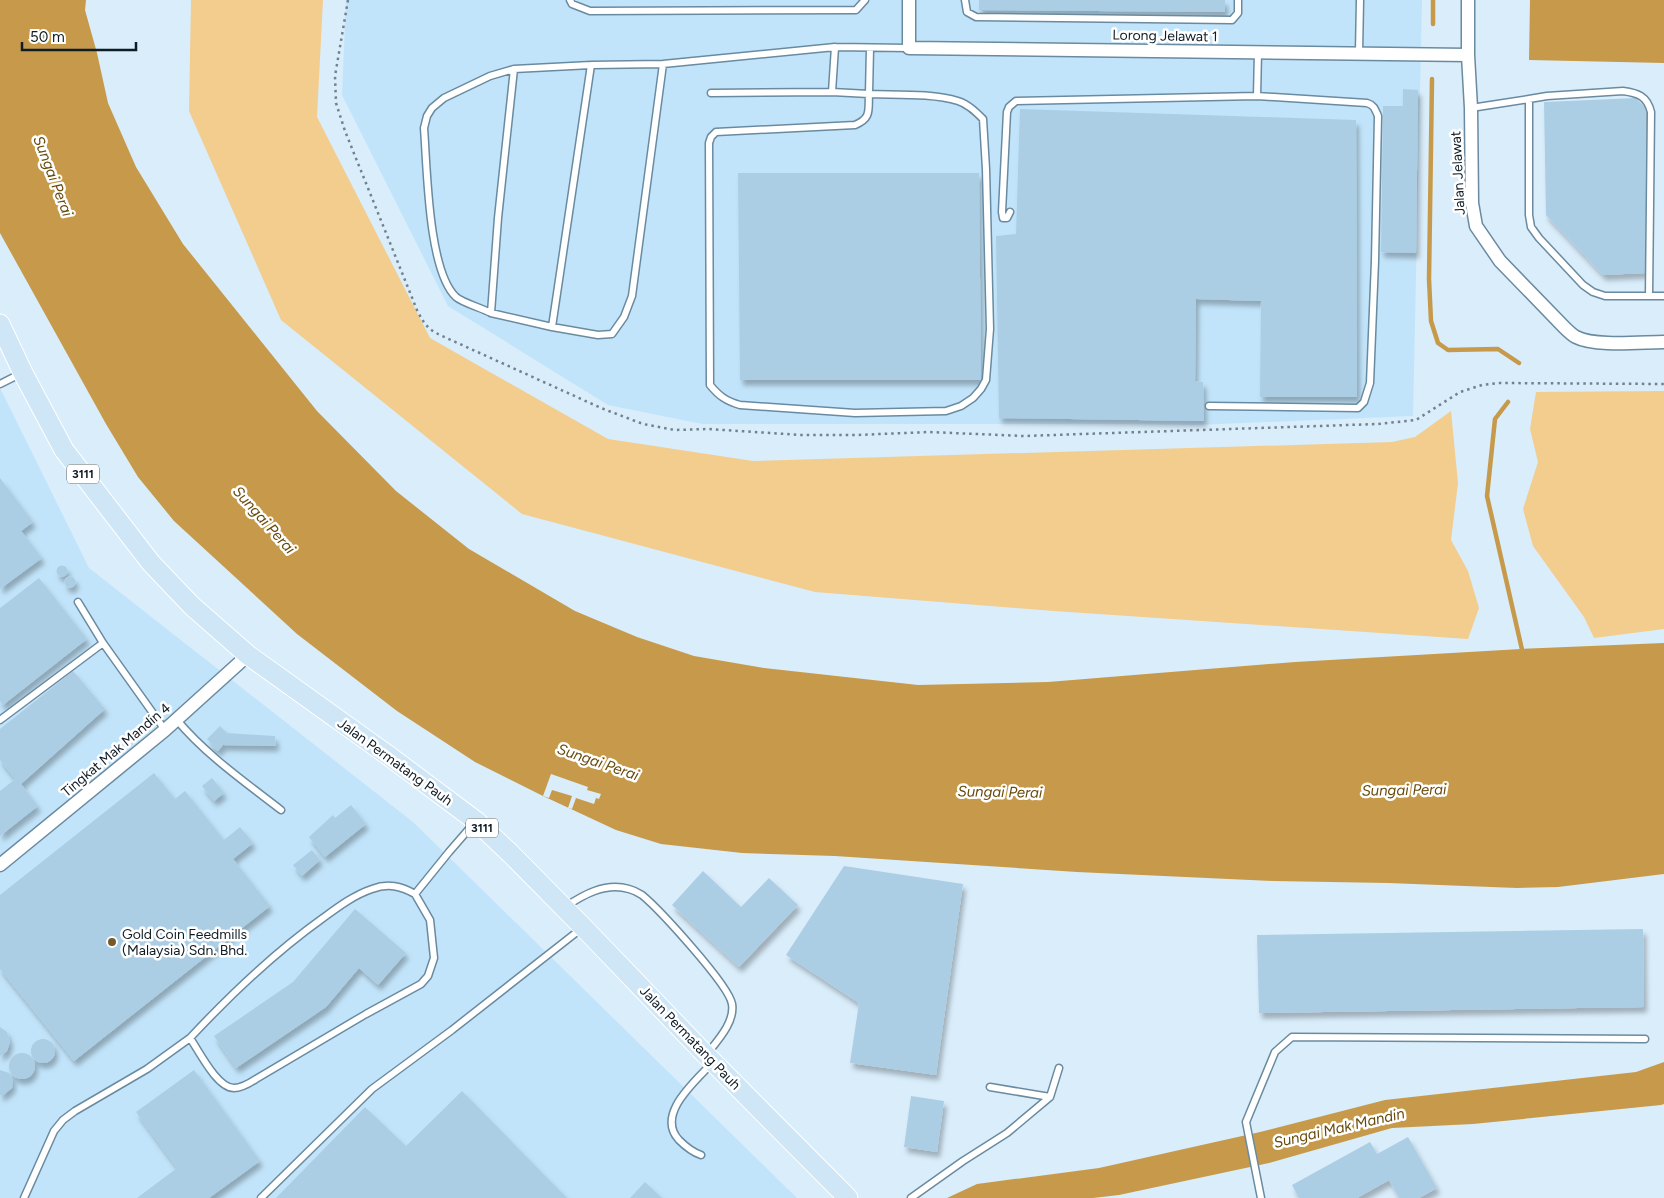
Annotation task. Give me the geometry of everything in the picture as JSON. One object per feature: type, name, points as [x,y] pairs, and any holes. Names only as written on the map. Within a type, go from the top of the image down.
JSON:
[{"type":"main road","name":"Jalan Permatang Pauh","points":[[0,324],[23,373],[64,450],[151,563],[192,606],[248,655],[476,821],[583,927],[709,1059],[848,1198]]},
{"type":"street","points":[[909,0],[909,48]]},
{"type":"street","name":"Jalan Jelawat","points":[[1468,0],[1472,203],[1476,226],[1500,261],[1558,322],[1576,337],[1586,341],[1599,342],[1664,342]]},
{"type":"street","name":"Lorong Jelawat 1","points":[[909,48],[1468,54]]},
{"type":"street","name":"Tingkat Mak Mandin 4","points":[[0,865],[164,730],[248,655]]},
{"type":"lane","points":[[570,0],[572,4],[590,11],[856,10],[865,0]]},
{"type":"lane","points":[[965,0],[967,12],[976,17],[1232,20],[1238,13],[1238,0]]},
{"type":"lane","points":[[1359,53],[1360,0]]},
{"type":"lane","points":[[663,64],[632,296],[624,317],[612,334],[598,335],[552,327],[491,312],[457,298],[443,275],[432,232],[424,128],[427,116],[432,108],[444,98],[490,76],[514,69],[663,64],[835,48],[909,48]]},
{"type":"lane","points":[[832,92],[835,48]]},
{"type":"lane","points":[[711,93],[832,92],[869,94],[927,96],[959,101],[970,107],[983,119],[990,329],[986,380],[981,389],[972,398],[961,406],[946,412],[854,413],[740,405],[718,395],[710,385],[708,144],[711,137],[716,132],[855,125],[868,117],[869,94],[870,48]]},
{"type":"lane","points":[[1257,96],[1258,52]]},
{"type":"lane","points":[[552,327],[591,65]]},
{"type":"lane","points":[[491,312],[514,69]]},
{"type":"lane","points":[[1471,108],[1547,96],[1623,91],[1635,93],[1649,103],[1651,112],[1648,296]]},
{"type":"lane","points":[[1010,212],[1008,218],[1003,218],[1007,112],[1009,107],[1016,101],[1257,96],[1367,103],[1372,105],[1378,116],[1375,260],[1370,383],[1364,402],[1358,408],[1209,406]]},
{"type":"lane","points":[[1529,99],[1529,215],[1531,227],[1582,285],[1593,292],[1605,296],[1664,296]]},
{"type":"lane","points":[[0,384],[23,373]]},
{"type":"lane","points":[[78,602],[103,643],[164,730]]},
{"type":"lane","points":[[0,720],[103,643]]},
{"type":"lane","points":[[176,719],[210,755],[281,810]]},
{"type":"lane","points":[[415,894],[448,852],[476,821]]},
{"type":"lane","points":[[24,1198],[54,1131],[63,1120],[147,1069],[190,1038],[257,970],[307,929],[347,900],[372,888],[389,885],[403,887],[415,894],[430,920],[434,958],[428,976],[421,984],[239,1088],[232,1088],[218,1081],[190,1038]]},
{"type":"lane","points":[[564,908],[592,890],[627,888],[641,894],[659,910],[722,984],[732,1002],[729,1023],[709,1059],[674,1109],[672,1129],[675,1136],[689,1149],[701,1155]]},
{"type":"lane","points":[[261,1198],[372,1089],[460,1024],[583,927]]},
{"type":"lane","points":[[1261,1198],[1246,1122],[1275,1052],[1292,1037],[1645,1038]]},
{"type":"lane","points":[[911,1198],[1007,1133],[1050,1098],[1059,1068]]},
{"type":"lane","points":[[990,1087],[1050,1098]]},
{"type":"path","points":[[348,0],[335,76],[336,104],[345,131],[417,310],[425,325],[431,331],[448,339],[601,408],[643,424],[675,430],[708,429],[802,435],[929,432],[1024,436],[1378,424],[1416,420],[1460,392],[1482,386],[1500,384],[1664,384]]},
{"type":"shaded area","points":[[191,0],[323,0],[317,117],[430,338],[608,439],[753,461],[1392,442],[1415,437],[1451,411],[1458,483],[1451,540],[1468,571],[1479,608],[1468,639],[1054,611],[815,592],[522,514],[281,320],[189,111]]},
{"type":"shaded area","points":[[346,0],[1422,0],[1413,416],[1196,425],[702,424],[608,405],[448,306],[342,95]]},
{"type":"shaded area","points":[[0,388],[89,568],[413,822],[797,1198],[0,1198]]},
{"type":"shaded area","points":[[1664,391],[1664,629],[1594,638],[1584,617],[1533,546],[1523,509],[1538,462],[1530,429],[1536,392]]},
{"type":"water","name":"Sungai Perai","points":[[0,0],[86,0],[85,10],[108,103],[136,167],[183,244],[317,411],[396,491],[469,549],[575,611],[637,637],[694,656],[764,668],[918,685],[1048,682],[1295,662],[1664,643],[1664,874],[1558,887],[1517,888],[1273,881],[1077,872],[835,856],[742,853],[661,844],[616,830],[475,762],[397,711],[297,634],[174,521],[138,477],[106,424],[0,233]]},
{"type":"water","points":[[1530,0],[1664,0],[1664,63],[1529,60]]},
{"type":"water","name":"Sungai Mak Mandin","points":[[1664,1062],[1664,1104],[1661,1105],[1473,1124],[1392,1128],[1269,1163],[1119,1195],[1093,1198],[947,1198],[977,1184],[1099,1168],[1260,1132],[1385,1100],[1636,1072]]},
{"type":"pier","points":[[551,774],[588,787],[587,790],[601,794],[599,799],[596,798],[594,804],[576,798],[572,809],[568,808],[572,796],[552,790],[549,798],[543,796]]},
{"type":"building","points":[[979,0],[1225,0],[1225,12],[979,10]]},
{"type":"building","points":[[1403,89],[1418,90],[1416,253],[1381,252],[1383,106],[1403,106]]},
{"type":"building","points":[[1636,98],[1646,108],[1645,273],[1603,275],[1546,215],[1544,102]]},
{"type":"building","points":[[1020,109],[1356,120],[1357,397],[1260,397],[1261,301],[1196,299],[1195,381],[1203,382],[1204,421],[999,418],[996,236],[1016,234]]},
{"type":"building","points":[[738,173],[979,173],[981,380],[740,380]]},
{"type":"building","points":[[0,478],[33,522],[21,531],[42,558],[0,589]]},
{"type":"building","points":[[60,566],[64,566],[67,571],[66,575],[60,576],[57,573],[57,569]]},
{"type":"building","points":[[68,577],[72,577],[75,582],[74,586],[68,587],[65,584],[65,580]]},
{"type":"building","points":[[39,578],[87,639],[3,705],[0,701],[0,608]]},
{"type":"building","points":[[73,671],[105,709],[21,784],[38,806],[0,836],[0,791],[15,779],[0,760],[0,729]]},
{"type":"building","points":[[220,726],[226,733],[275,736],[276,746],[223,745],[218,751],[210,745],[212,744],[207,739]]},
{"type":"building","name":"Gold Coin Feedmills (Malaysia) Sdn. Bhd.","points":[[154,773],[175,799],[185,791],[224,840],[240,827],[253,843],[233,859],[270,906],[74,1061],[0,969],[0,895]]},
{"type":"building","points":[[212,778],[224,793],[214,801],[202,786]]},
{"type":"building","points":[[351,805],[366,824],[325,857],[309,837],[333,815],[335,818]]},
{"type":"building","points":[[312,850],[320,860],[302,876],[293,865]]},
{"type":"building","points":[[844,866],[963,884],[936,1075],[850,1063],[859,1003],[786,955]]},
{"type":"building","points":[[703,871],[741,907],[769,878],[798,905],[739,967],[672,905]]},
{"type":"building","points":[[355,909],[406,953],[378,985],[359,968],[326,1007],[236,1068],[214,1036],[293,982]]},
{"type":"building","points":[[1643,929],[1644,1007],[1259,1013],[1257,935]]},
{"type":"building","points":[[0,1027],[7,1032],[10,1042],[7,1051],[0,1056]]},
{"type":"building","points":[[43,1039],[52,1042],[55,1051],[52,1060],[43,1063],[34,1060],[31,1051],[34,1042]]},
{"type":"building","points":[[22,1053],[31,1057],[35,1066],[31,1075],[22,1079],[13,1075],[9,1066],[13,1057]]},
{"type":"building","points":[[0,1070],[9,1073],[13,1080],[12,1088],[3,1095],[0,1095]]},
{"type":"building","points":[[194,1070],[260,1161],[209,1198],[137,1198],[177,1168],[136,1112]]},
{"type":"building","points":[[462,1091],[567,1198],[276,1198],[365,1107],[406,1146]]},
{"type":"building","points":[[911,1096],[944,1101],[937,1152],[904,1147]]},
{"type":"building","points":[[1408,1137],[1437,1188],[1419,1198],[1399,1198],[1389,1180],[1357,1198],[1299,1198],[1292,1185],[1370,1142],[1377,1154]]},
{"type":"building","points":[[645,1182],[662,1198],[630,1198]]},
{"type":"waterway","points":[[1433,0],[1433,24]]},
{"type":"waterway","points":[[1432,79],[1429,279],[1431,321],[1438,343],[1448,350],[1498,349],[1519,363]]},
{"type":"waterway","points":[[1508,402],[1495,419],[1487,496],[1523,654]]},
{"type":"place","name":"Gold Coin Feedmills (Malaysia) Sdn. Bhd.","points":[[112,942]]}]
